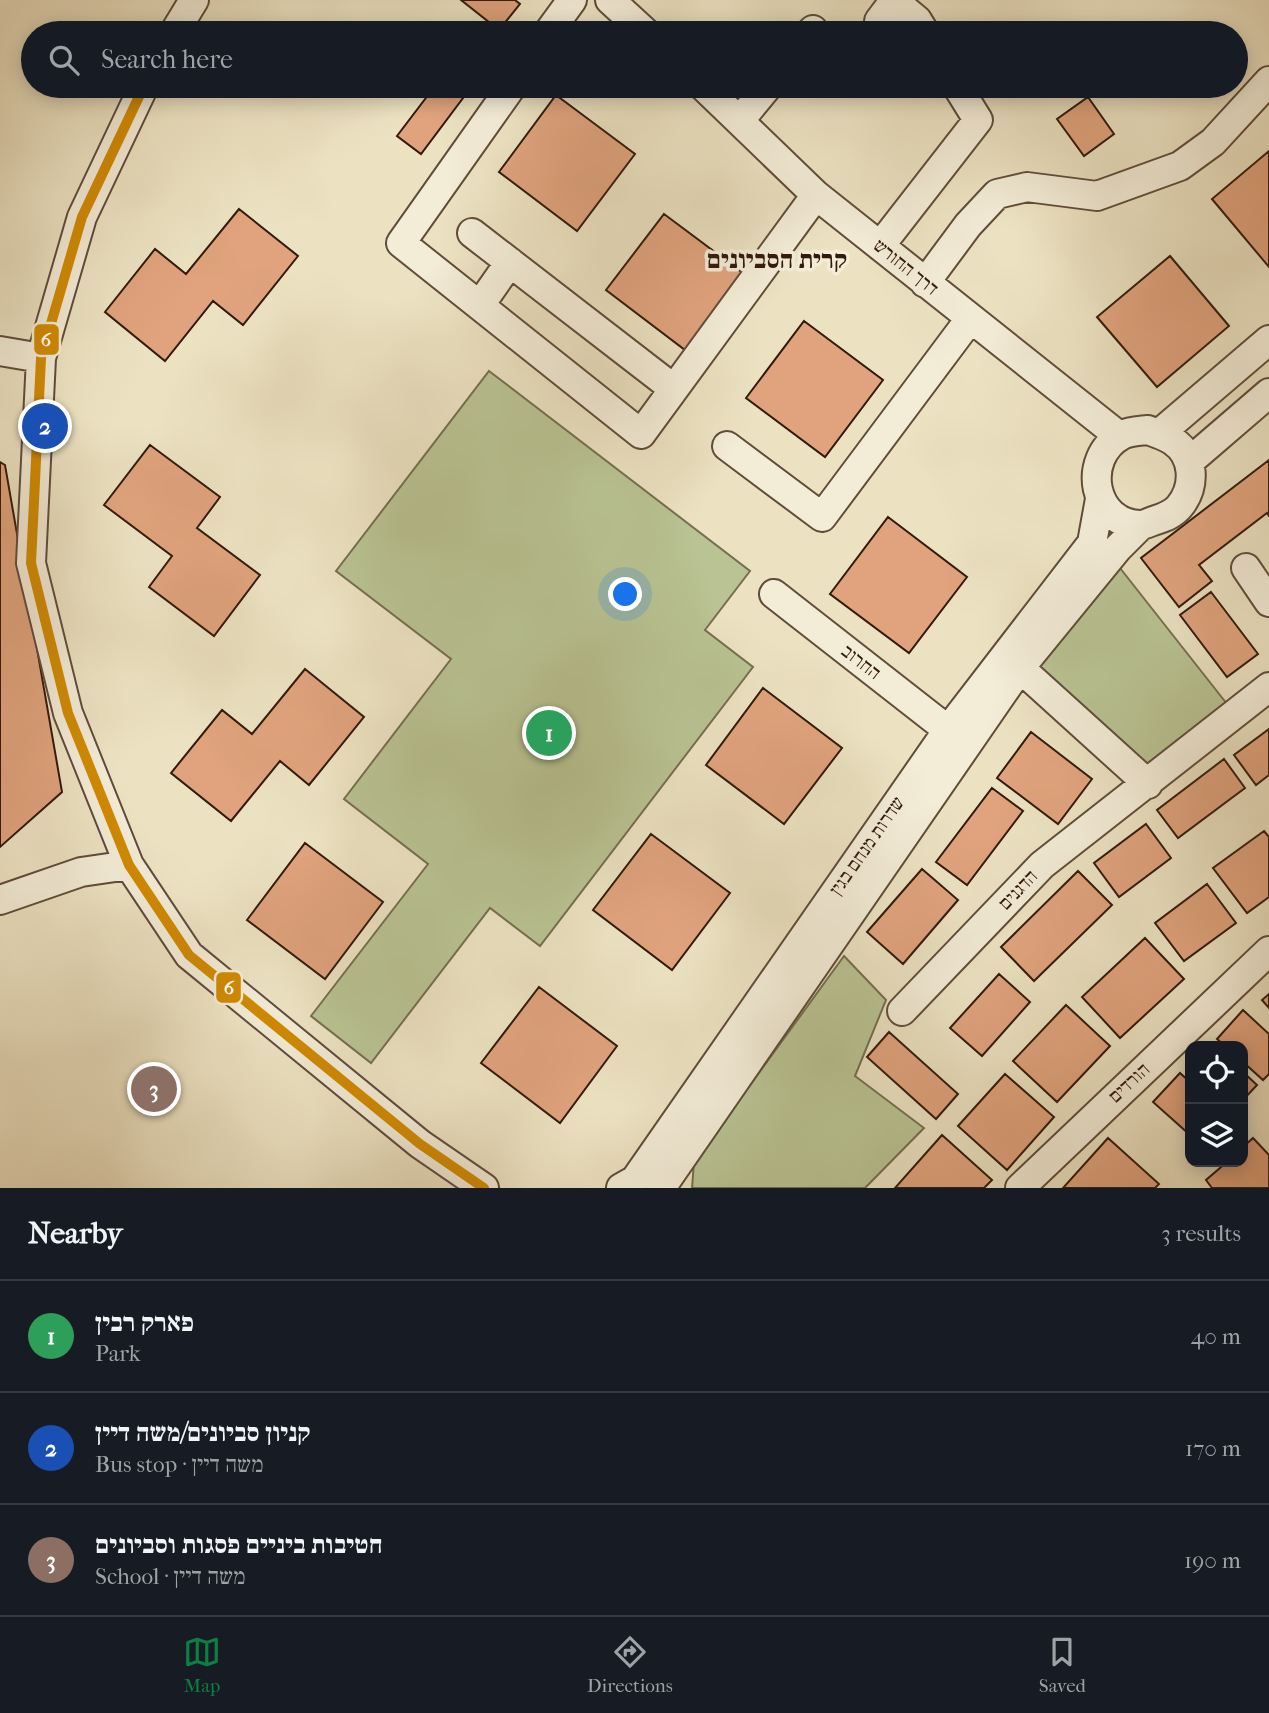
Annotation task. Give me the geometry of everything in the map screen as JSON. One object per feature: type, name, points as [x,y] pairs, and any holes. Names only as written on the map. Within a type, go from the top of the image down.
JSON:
[{"type":"street","points":[[181,21],[194,0]]},
{"type":"street","points":[[557,21],[572,0]]},
{"type":"street","points":[[611,0],[633,21]]},
{"type":"street","points":[[889,8],[918,21]]},
{"type":"street","points":[[925,283],[968,225],[998,194],[1027,187],[1097,196],[1180,166],[1213,142],[1269,80]]},
{"type":"street","points":[[138,98],[82,217],[41,358],[31,563],[68,713],[129,865],[189,955],[420,1144],[484,1188]]},
{"type":"street","points":[[504,98],[401,243],[642,434],[816,195]]},
{"type":"street","name":"דרך החורש","points":[[716,98],[816,195],[1119,436]]},
{"type":"street","points":[[740,120],[758,98]]},
{"type":"street","points":[[880,246],[978,120],[964,98]]},
{"type":"street","points":[[472,233],[674,389]]},
{"type":"street","points":[[480,305],[510,262]]},
{"type":"street","points":[[727,446],[822,517],[970,319]]},
{"type":"street","points":[[1159,435],[1269,340]]},
{"type":"street","points":[[0,351],[41,358]]},
{"type":"street","points":[[1190,461],[1269,393]]},
{"type":"street","points":[[1148,430],[1159,435],[1173,440],[1190,461],[1192,477],[1184,502],[1174,513],[1141,525],[1121,519],[1100,499],[1096,481],[1097,465],[1104,450],[1119,436],[1130,431],[1148,430]]},
{"type":"street","name":"שדרות מנחם בגין","points":[[621,1188],[635,1180],[948,730],[1092,542],[1100,499]]},
{"type":"street","name":"שדרות מנחם בגין","points":[[661,1188],[1020,668],[1118,548],[1141,525]]},
{"type":"street","points":[[1246,568],[1269,603]]},
{"type":"street","name":"החרוב","points":[[774,594],[948,730]]},
{"type":"street","points":[[1020,668],[1148,784]]},
{"type":"street","name":"הדגנים","points":[[902,1011],[1042,865],[1269,687]]},
{"type":"street","points":[[0,900],[80,872],[129,865]]},
{"type":"street","name":"הורדים","points":[[1020,1188],[1269,951]]},
{"type":"green space","points":[[489,371],[750,571],[705,630],[753,667],[540,946],[490,908],[371,1063],[311,1016],[428,864],[344,799],[451,659],[336,571]]},
{"type":"green space","points":[[1120,568],[1227,704],[1142,769],[1028,667]]},
{"type":"green space","points":[[844,956],[886,1000],[855,1076],[924,1128],[865,1188],[692,1188],[694,1162]]},
{"type":"building","points":[[461,0],[515,0],[520,4],[506,21],[488,21]]},
{"type":"building","points":[[426,98],[463,98],[421,154],[397,136]]},
{"type":"building","points":[[554,98],[560,98],[635,154],[577,231],[499,172]]},
{"type":"building","points":[[1089,98],[1114,134],[1084,156],[1057,119]]},
{"type":"building","points":[[1269,151],[1269,267],[1212,199]]},
{"type":"building","points":[[239,209],[298,256],[243,325],[213,301],[165,361],[105,312],[155,249],[186,274]]},
{"type":"building","points":[[664,214],[743,273],[685,350],[606,290]]},
{"type":"building","points":[[1170,256],[1229,326],[1157,387],[1097,317]]},
{"type":"building","points":[[804,321],[883,380],[825,457],[746,398]]},
{"type":"building","points":[[150,445],[220,497],[197,528],[260,575],[214,636],[149,587],[172,556],[104,505]]},
{"type":"building","points":[[1269,460],[1269,516],[1267,513],[1199,565],[1212,581],[1179,607],[1141,558]]},
{"type":"building","points":[[0,462],[5,465],[62,792],[0,847]]},
{"type":"building","points":[[888,517],[967,577],[909,653],[830,594]]},
{"type":"building","points":[[1211,592],[1258,654],[1227,677],[1180,615]]},
{"type":"building","points":[[305,669],[364,717],[309,785],[280,761],[231,821],[171,773],[222,710],[252,734]]},
{"type":"building","points":[[763,688],[842,748],[784,824],[706,765]]},
{"type":"building","points":[[1269,729],[1269,775],[1256,785],[1234,755]]},
{"type":"building","points":[[1031,732],[1092,779],[1058,824],[997,778]]},
{"type":"building","points":[[1224,759],[1245,788],[1178,838],[1157,810]]},
{"type":"building","points":[[992,788],[1023,811],[967,885],[936,862]]},
{"type":"building","points":[[1146,824],[1171,858],[1119,897],[1094,863]]},
{"type":"building","points":[[1264,831],[1269,837],[1269,897],[1247,913],[1213,868]]},
{"type":"building","points":[[651,834],[730,893],[672,970],[593,910]]},
{"type":"building","points":[[305,843],[383,902],[325,979],[247,920]]},
{"type":"building","points":[[922,869],[958,900],[903,964],[867,932]]},
{"type":"building","points":[[1078,871],[1112,905],[1034,981],[1001,947]]},
{"type":"building","points":[[1207,884],[1236,923],[1184,961],[1155,923]]},
{"type":"building","points":[[1145,938],[1184,979],[1120,1038],[1082,997]]},
{"type":"building","points":[[999,974],[1030,1002],[982,1056],[950,1028]]},
{"type":"building","points":[[539,987],[617,1046],[560,1123],[481,1063]]},
{"type":"building","points":[[1269,994],[1269,1008],[1262,1000]]},
{"type":"building","points":[[1066,1005],[1110,1046],[1057,1102],[1013,1061]]},
{"type":"building","points":[[1243,1010],[1269,1034],[1269,1074],[1263,1080],[1248,1066],[1248,1041],[1217,1039]]},
{"type":"building","points":[[889,1032],[958,1094],[936,1119],[867,1057]]},
{"type":"building","points":[[1180,1073],[1185,1078],[1185,1131],[1153,1102]]},
{"type":"building","points":[[1005,1074],[1054,1117],[1007,1170],[958,1126]]},
{"type":"building","points":[[1248,1077],[1257,1085],[1248,1095]]},
{"type":"building","points":[[942,1135],[992,1180],[984,1188],[895,1188]]},
{"type":"building","points":[[1108,1138],[1159,1184],[1155,1188],[1063,1188]]},
{"type":"building","points":[[1253,1138],[1269,1155],[1269,1188],[1212,1188],[1206,1180],[1221,1167],[1248,1167],[1248,1142]]},
{"type":"transit line","name":"6","points":[[138,98],[82,217],[41,358],[31,563],[68,713],[129,865],[189,955],[420,1144],[484,1188]]},
{"type":"place","name":"קניון סביונים/משה דיין","points":[[45,426]]},
{"type":"place","name":"פארק רבין","points":[[549,733]]},
{"type":"place","name":"חטיבות ביניים פסגות וסביונים","points":[[154,1089]]},
{"type":"district","name":"קרית הסביונים","points":[[777,259]]}]
